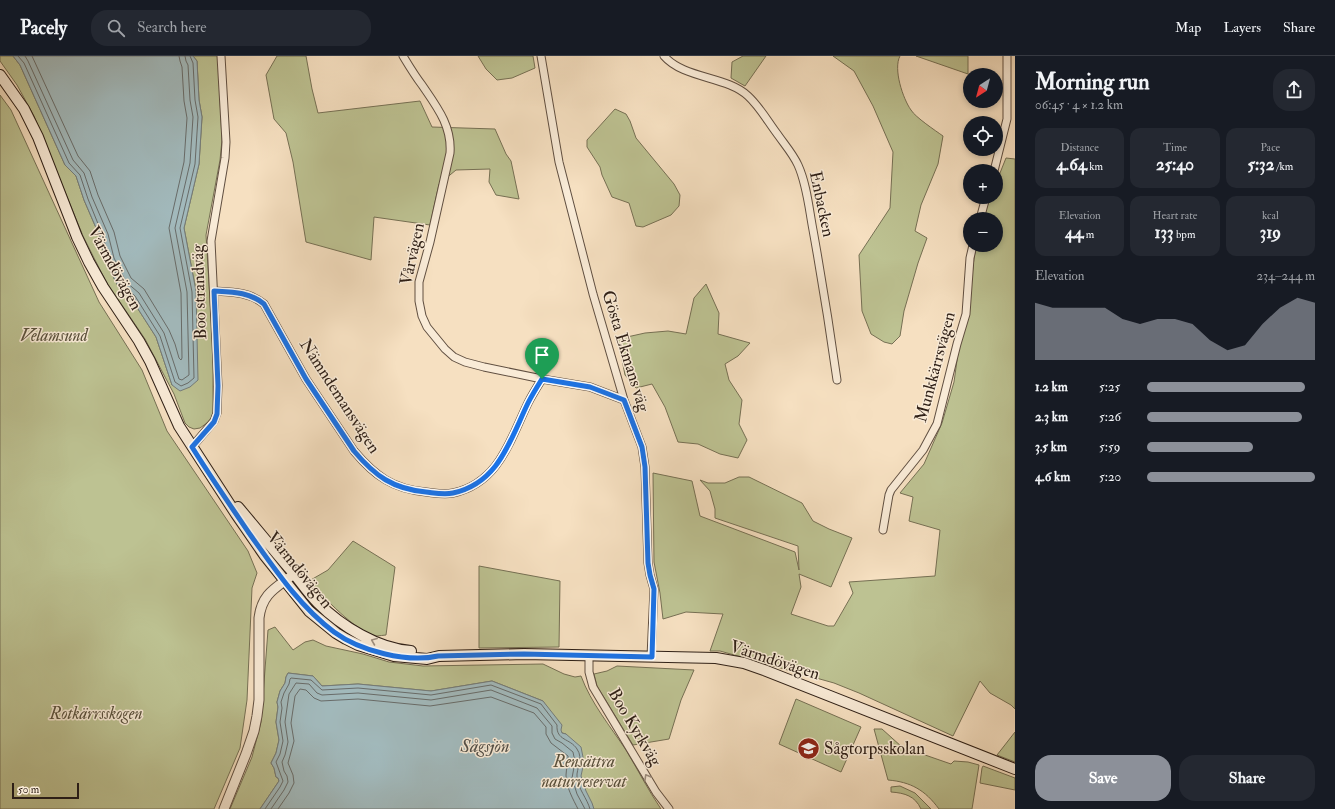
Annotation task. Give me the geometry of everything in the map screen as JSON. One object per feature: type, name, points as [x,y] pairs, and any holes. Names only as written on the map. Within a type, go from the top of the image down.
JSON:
[{"type":"main road","name":"Värmdövägen","points":[[0,76],[24,109],[38,137],[74,230],[89,262],[103,288],[139,341],[150,361],[180,426],[194,450],[243,524],[285,581],[299,599],[321,621],[336,633],[358,645],[394,656],[427,659],[438,656],[524,654],[716,658],[744,663],[1015,769]]},
{"type":"main road","name":"Värmdövägen","points":[[194,450],[261,535],[319,604],[341,622],[362,636],[404,651],[426,653],[438,656]]},
{"type":"street","name":"Boo strandväg","points":[[194,450],[214,422],[217,414],[218,386],[211,241],[225,158],[226,142],[221,56]]},
{"type":"street","name":"Vårvägen","points":[[403,56],[444,119],[450,133],[451,143],[430,242],[419,282],[419,301],[422,316],[427,327],[435,338],[454,357],[465,362],[542,379],[590,387],[624,400]]},
{"type":"street","name":"Gösta Ekmans väg","points":[[541,56],[559,162],[593,294],[624,400],[642,447],[645,467],[648,563],[654,589],[652,657]]},
{"type":"street","name":"Enbacken","points":[[664,56],[670,62],[683,69],[736,88],[747,94],[756,103],[798,165],[805,188],[817,249],[837,380]]},
{"type":"street","points":[[996,164],[1007,119],[1007,56]]},
{"type":"street","name":"Munkkärrsvägen","points":[[883,530],[891,490],[923,450],[937,424],[966,314],[971,252]]},
{"type":"street","name":"Nämndemansvägen","points":[[214,291],[233,292],[246,295],[259,300],[264,304],[306,379],[354,451],[367,466],[382,478],[411,490],[442,494],[454,493],[478,482],[490,473],[502,459],[528,402],[542,379]]},
{"type":"street","points":[[224,809],[246,754],[254,731],[257,716],[259,700],[259,618],[261,607],[265,598],[294,574]]},
{"type":"street","name":"Boo Kyrkväg","points":[[589,655],[589,672],[593,687],[656,792],[669,809]]},
{"type":"green space","points":[[0,56],[13,56],[20,65],[65,165],[76,176],[84,200],[100,237],[105,261],[119,288],[131,298],[156,337],[172,385],[196,291],[184,228],[199,164],[202,117],[199,100],[197,61],[193,56],[218,56],[222,140],[220,160],[206,235],[213,348],[213,412],[211,420],[200,428],[194,429],[185,423],[174,394],[145,339],[107,283],[83,236],[34,116],[17,85],[0,61]]},
{"type":"green space","points":[[277,56],[306,56],[318,113],[420,101],[432,127],[495,129],[506,154],[511,161],[519,199],[496,195],[489,182],[490,169],[456,170],[439,184],[430,225],[374,217],[371,260],[306,242],[293,162],[286,133],[274,119],[266,75]]},
{"type":"green space","points":[[478,56],[533,56],[535,68],[512,78],[497,80],[486,69]]},
{"type":"green space","points":[[743,56],[766,56],[745,86],[731,78],[732,62]]},
{"type":"green space","points":[[833,56],[900,56],[898,62],[898,76],[902,92],[908,105],[913,113],[943,136],[938,164],[921,205],[915,231],[927,238],[904,311],[900,336],[892,344],[884,342],[871,334],[862,311],[859,255],[890,208],[893,152],[873,106],[854,71]]},
{"type":"green space","points":[[916,56],[968,56],[968,68],[963,68],[963,72]]},
{"type":"green space","points":[[0,95],[11,110],[99,302],[142,370],[167,431],[248,551],[257,573],[252,588],[247,700],[240,748],[214,809],[0,809]]},
{"type":"green space","points":[[615,109],[626,114],[636,138],[674,184],[680,195],[679,206],[671,215],[643,227],[636,226],[629,203],[612,197],[600,167],[587,147],[587,140]]},
{"type":"green space","points":[[1006,158],[1015,159],[1015,709],[1011,705],[990,693],[980,681],[953,736],[834,683],[720,651],[710,651],[723,614],[686,612],[663,619],[654,562],[653,473],[692,481],[700,516],[795,552],[799,570],[798,546],[715,518],[715,509],[710,491],[700,480],[708,483],[725,483],[739,477],[749,477],[802,503],[813,521],[852,538],[831,587],[799,574],[801,587],[791,614],[828,626],[834,626],[853,593],[849,582],[935,576],[940,530],[909,521],[913,497],[900,493],[924,464],[942,423],[954,382],[959,346],[968,319],[975,252],[1003,252],[1003,212],[985,212],[988,204],[1003,204],[1003,166]]},
{"type":"green space","points":[[706,284],[719,313],[718,334],[750,343],[738,356],[725,364],[729,380],[742,400],[739,424],[747,440],[738,458],[720,454],[698,444],[678,442],[665,407],[652,384],[636,388],[625,375],[618,339],[645,333],[668,331],[686,334],[694,298]]},
{"type":"green space","points":[[353,541],[395,567],[386,635],[377,636],[359,628],[340,613],[309,581],[328,570]]},
{"type":"green space","points":[[479,566],[560,581],[559,647],[479,648]]},
{"type":"green space","name":"Rensättra naturreservat","points":[[275,627],[293,650],[305,642],[313,640],[326,646],[363,654],[389,662],[423,666],[543,664],[564,674],[575,677],[581,676],[595,705],[626,750],[661,809],[477,809],[566,734],[562,733],[543,701],[492,681],[431,691],[358,684],[322,686],[313,676],[288,673],[277,702],[278,707],[276,722],[279,740],[276,753],[271,763],[279,781],[260,809],[230,809],[252,757],[261,722],[268,630]]},
{"type":"green space","points":[[617,666],[694,670],[681,700],[669,739],[633,745],[597,686],[594,674],[607,671]]},
{"type":"green space","points":[[796,699],[861,727],[841,772],[779,744]]},
{"type":"green space","points":[[874,729],[882,729],[902,747],[951,764],[954,761],[968,762],[979,765],[972,809],[939,809],[934,802],[917,788],[904,783],[888,780]]},
{"type":"green space","points":[[1015,732],[1015,762],[997,755]]},
{"type":"green space","points":[[983,766],[1015,778],[1015,790],[980,783]]},
{"type":"green space","points":[[900,786],[915,793],[931,809],[921,809],[913,798],[901,793],[891,792],[891,787]]},
{"type":"water","points":[[13,56],[193,56],[197,61],[199,100],[202,117],[199,164],[184,228],[196,291],[198,380],[190,387],[180,391],[172,385],[156,337],[131,298],[119,288],[105,261],[100,237],[84,200],[76,176],[65,165],[20,65]]},
{"type":"water","name":"Sågsjön","points":[[288,673],[313,676],[322,686],[358,684],[431,691],[492,681],[543,701],[562,725],[562,733],[566,734],[581,747],[584,762],[581,776],[594,809],[260,809],[279,781],[271,763],[276,753],[279,740],[276,722],[278,707],[277,702]]},
{"type":"place","name":"Sågtorpsskolan","points":[[808,748]]},
{"type":"route","points":[[214,291],[233,292],[246,295],[259,300],[264,304],[306,379],[354,451],[375,474],[385,481],[417,492],[442,494],[454,493],[478,482],[490,473],[502,459],[528,402],[542,379],[590,387],[624,400],[642,447],[645,467],[648,563],[654,589],[652,657],[492,654],[438,656],[427,659],[394,656],[358,645],[336,633],[310,611],[299,599],[265,556],[192,447],[214,422],[217,414],[218,386],[214,291]]},
{"type":"park label","name":"Velamsund","points":[[54,335]]},
{"type":"park label","name":"Rotkärrsskogen","points":[[96,713]]}]
